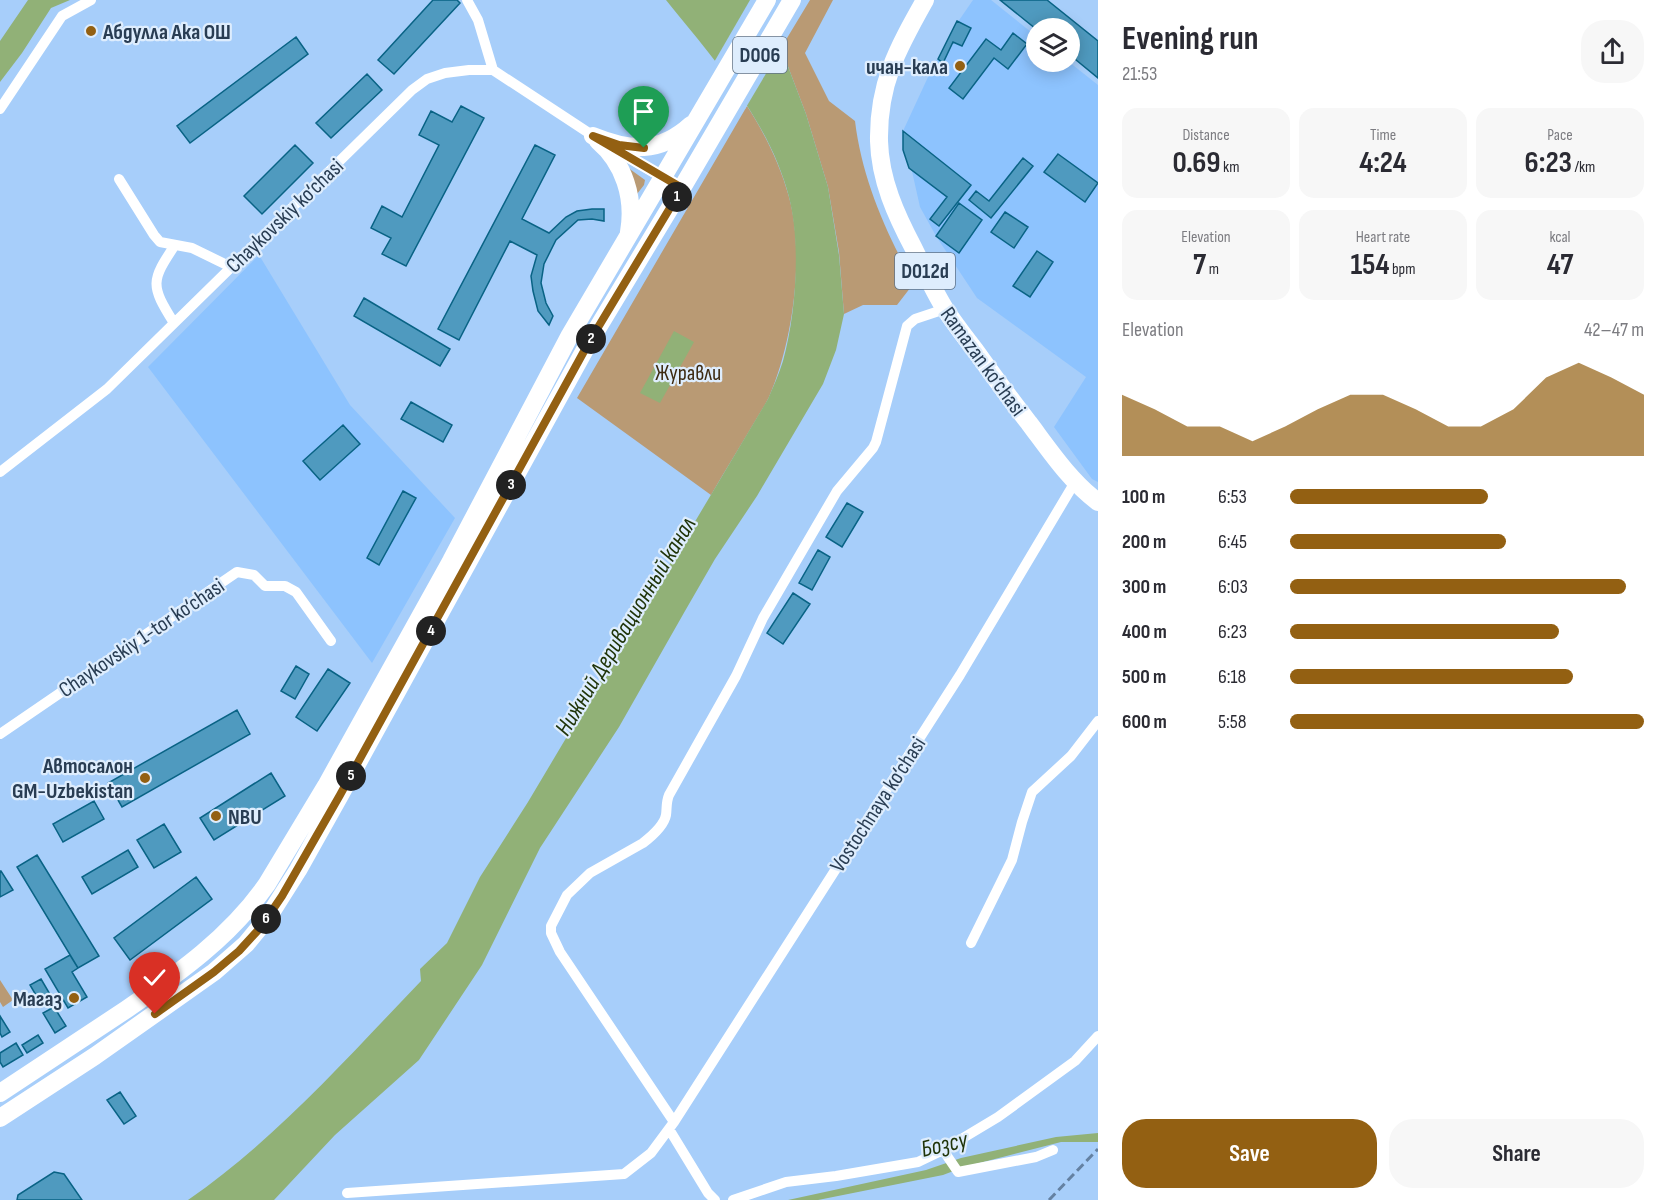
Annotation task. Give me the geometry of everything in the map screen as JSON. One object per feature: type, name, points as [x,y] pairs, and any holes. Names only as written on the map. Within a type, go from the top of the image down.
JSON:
[{"type":"main road","name":"D006","points":[[0,1093],[184,969],[230,928],[258,898],[326,786],[451,561],[570,335],[767,0]]},
{"type":"main road","name":"D006","points":[[0,1118],[95,1056],[214,972],[246,944],[269,916],[335,804],[588,344],[792,0]]},
{"type":"main road","name":"Ramazan ko‘chasi","points":[[925,1],[900,45],[888,73],[880,117],[880,152],[894,206],[945,309],[1075,482],[1098,502]]},
{"type":"main road","points":[[593,136],[628,147],[655,146],[684,131],[704,107]]},
{"type":"main road","points":[[593,136],[611,154],[624,178],[631,214],[628,237]]},
{"type":"main road","points":[[663,178],[682,188]]},
{"type":"street","points":[[0,110],[63,16],[91,0]]},
{"type":"street","points":[[467,0],[478,20],[493,70],[593,136],[663,178]]},
{"type":"street","name":"Chaykovskiy ko‘chasi","points":[[0,472],[107,389],[412,90],[427,79],[445,73],[493,70]]},
{"type":"street","points":[[119,179],[160,242],[192,248],[231,267]]},
{"type":"street","points":[[174,323],[164,308],[157,289],[156,277],[175,244]]},
{"type":"street","points":[[715,1200],[708,1193],[672,1126],[560,952],[551,933],[551,926],[567,895],[590,873],[643,843],[663,823],[666,816],[666,801],[736,676],[763,618],[837,491],[873,448],[907,326],[915,319],[945,309]]},
{"type":"street","name":"Vostochnaya ko‘chasi","points":[[347,1193],[624,1174],[651,1153],[672,1126],[960,675],[1075,482]]},
{"type":"street","name":"Chaykovskiy 1-tor ko‘chasi","points":[[0,734],[237,572],[254,575],[264,586],[285,586],[296,592],[332,641]]},
{"type":"street","points":[[971,943],[1012,860],[1032,792],[1071,756],[1098,721]]},
{"type":"street","points":[[733,1200],[786,1182],[914,1163],[943,1150],[998,1117],[1071,1064],[1098,1036]]},
{"type":"street","points":[[943,1150],[958,1172],[1036,1157],[1053,1150]]},
{"type":"shaded area","points":[[28,0],[70,0],[51,8],[0,82],[0,41]]},
{"type":"shaded area","points":[[666,0],[757,0],[781,48],[806,114],[828,187],[839,255],[844,314],[836,350],[823,384],[757,496],[715,559],[619,727],[540,848],[482,965],[419,1060],[335,1135],[274,1200],[188,1200],[251,1151],[281,1124],[421,981],[420,969],[447,943],[480,877],[528,802],[768,399],[778,376],[794,301],[795,236],[787,188],[774,154],[751,112]]},
{"type":"shaded area","points":[[973,0],[991,0],[1026,28],[1026,72],[1080,71],[1098,85],[1098,482],[1092,479],[1054,427],[1086,377],[977,298],[936,236],[920,207],[903,131],[951,32]]},
{"type":"shaded area","points":[[259,255],[350,405],[455,518],[372,663],[148,367]]},
{"type":"shaded area","points":[[674,331],[694,342],[660,403],[640,393]]},
{"type":"shaded area","name":"Бозсу","points":[[1098,1133],[1098,1142],[1061,1142],[964,1167],[943,1175],[818,1200],[788,1200],[926,1170],[961,1158],[1056,1137]]},
{"type":"green space","points":[[810,0],[833,0],[805,53],[829,101],[855,121],[869,185],[894,245],[914,283],[897,305],[863,305],[844,314],[839,252],[828,187],[806,114],[781,48]]},
{"type":"green space","name":"Журавли","points":[[747,106],[771,150],[789,197],[796,245],[794,298],[784,351],[769,397],[711,495],[577,398]]},
{"type":"green space","points":[[627,167],[645,180],[637,194]]},
{"type":"green space","points":[[0,980],[13,1000],[3,1007],[0,1002]]},
{"type":"pier","points":[[750,0],[760,0],[783,45],[745,109],[713,64]]},
{"type":"building","points":[[433,0],[457,0],[460,3],[394,74],[378,60]]},
{"type":"building","points":[[1000,0],[1047,0],[1069,18],[1026,18],[1026,21]]},
{"type":"building","points":[[957,21],[971,28],[962,46],[953,42],[943,63],[938,59]]},
{"type":"building","points":[[1080,27],[1098,41],[1098,78],[1080,63]]},
{"type":"building","points":[[1013,33],[1026,43],[1008,69],[994,58],[963,99],[949,88],[986,39],[1001,50]]},
{"type":"building","points":[[296,37],[308,54],[190,143],[177,126]]},
{"type":"building","points":[[367,74],[382,90],[331,138],[316,123]]},
{"type":"building","points":[[461,106],[484,118],[406,266],[382,254],[391,238],[371,228],[382,206],[402,217],[439,145],[419,135],[431,111],[452,122]]},
{"type":"building","points":[[903,131],[971,185],[939,226],[930,219],[947,197],[909,168],[903,150]]},
{"type":"building","points":[[295,145],[313,163],[262,214],[244,196]]},
{"type":"building","points":[[535,145],[555,155],[522,219],[549,233],[566,217],[577,211],[604,209],[604,221],[578,220],[556,240],[544,264],[541,283],[546,303],[553,316],[549,325],[538,311],[533,291],[531,276],[537,255],[510,241],[459,340],[438,329]]},
{"type":"building","points":[[1058,154],[1098,183],[1085,202],[1044,172]]},
{"type":"building","points":[[1023,158],[1033,166],[991,218],[969,200],[976,191],[989,201]]},
{"type":"building","points":[[959,203],[982,220],[959,253],[936,236]]},
{"type":"building","points":[[1005,212],[1028,227],[1014,248],[991,232]]},
{"type":"building","points":[[1037,251],[1053,262],[1030,297],[1013,286]]},
{"type":"building","points":[[364,298],[450,349],[440,366],[354,316]]},
{"type":"building","points":[[411,402],[452,425],[443,442],[401,419]]},
{"type":"building","points":[[343,425],[360,444],[320,480],[303,461]]},
{"type":"building","points":[[403,491],[416,498],[379,565],[367,558]]},
{"type":"building","points":[[847,503],[863,512],[842,547],[826,537]]},
{"type":"building","points":[[818,550],[830,557],[812,590],[799,583]]},
{"type":"building","points":[[793,593],[810,604],[783,644],[767,633]]},
{"type":"building","points":[[296,666],[309,674],[295,699],[281,691]]},
{"type":"building","points":[[328,669],[350,683],[317,731],[296,717]]},
{"type":"building","points":[[237,710],[250,734],[122,807],[108,783]]},
{"type":"building","points":[[271,773],[285,796],[214,840],[200,818]]},
{"type":"building","points":[[94,801],[104,819],[63,842],[53,824]]},
{"type":"building","points":[[164,824],[181,852],[154,868],[137,840]]},
{"type":"building","points":[[128,850],[138,867],[92,894],[82,877]]},
{"type":"building","points":[[37,855],[99,956],[78,968],[17,867]]},
{"type":"building","points":[[0,871],[13,890],[0,897]]},
{"type":"building","points":[[196,877],[212,899],[130,960],[114,938]]},
{"type":"building","points":[[70,955],[78,968],[72,972],[87,997],[68,1008],[45,969]]},
{"type":"building","points":[[41,979],[51,996],[40,1002],[30,985]]},
{"type":"building","points":[[54,1007],[66,1026],[55,1033],[43,1013]]},
{"type":"building","points":[[0,1016],[10,1032],[2,1037],[0,1033]]},
{"type":"building","points":[[38,1035],[43,1043],[27,1053],[22,1045]]},
{"type":"building","points":[[16,1043],[23,1055],[3,1067],[0,1062],[0,1053]]},
{"type":"building","points":[[120,1092],[136,1116],[124,1124],[107,1100]]},
{"type":"building","points":[[54,1172],[64,1174],[82,1200],[17,1200],[18,1195]]},
{"type":"railway","points":[[1049,1200],[1098,1149]]},
{"type":"place","name":"Абдулла Ака ОШ","points":[[91,31]]},
{"type":"place","name":"ичан-кала","points":[[960,66]]},
{"type":"place","name":"Автосалон GM-Uzbekistan","points":[[145,778]]},
{"type":"place","name":"NBU","points":[[216,816]]},
{"type":"place","name":"Магаз","points":[[74,998]]},
{"type":"route","points":[[155,1014],[185,994],[239,951],[269,916],[298,870],[588,344],[682,188],[593,136],[610,143],[644,148]]},
{"type":"water label","name":"Нижний Деривационный канал","points":[[625,626]]}]
